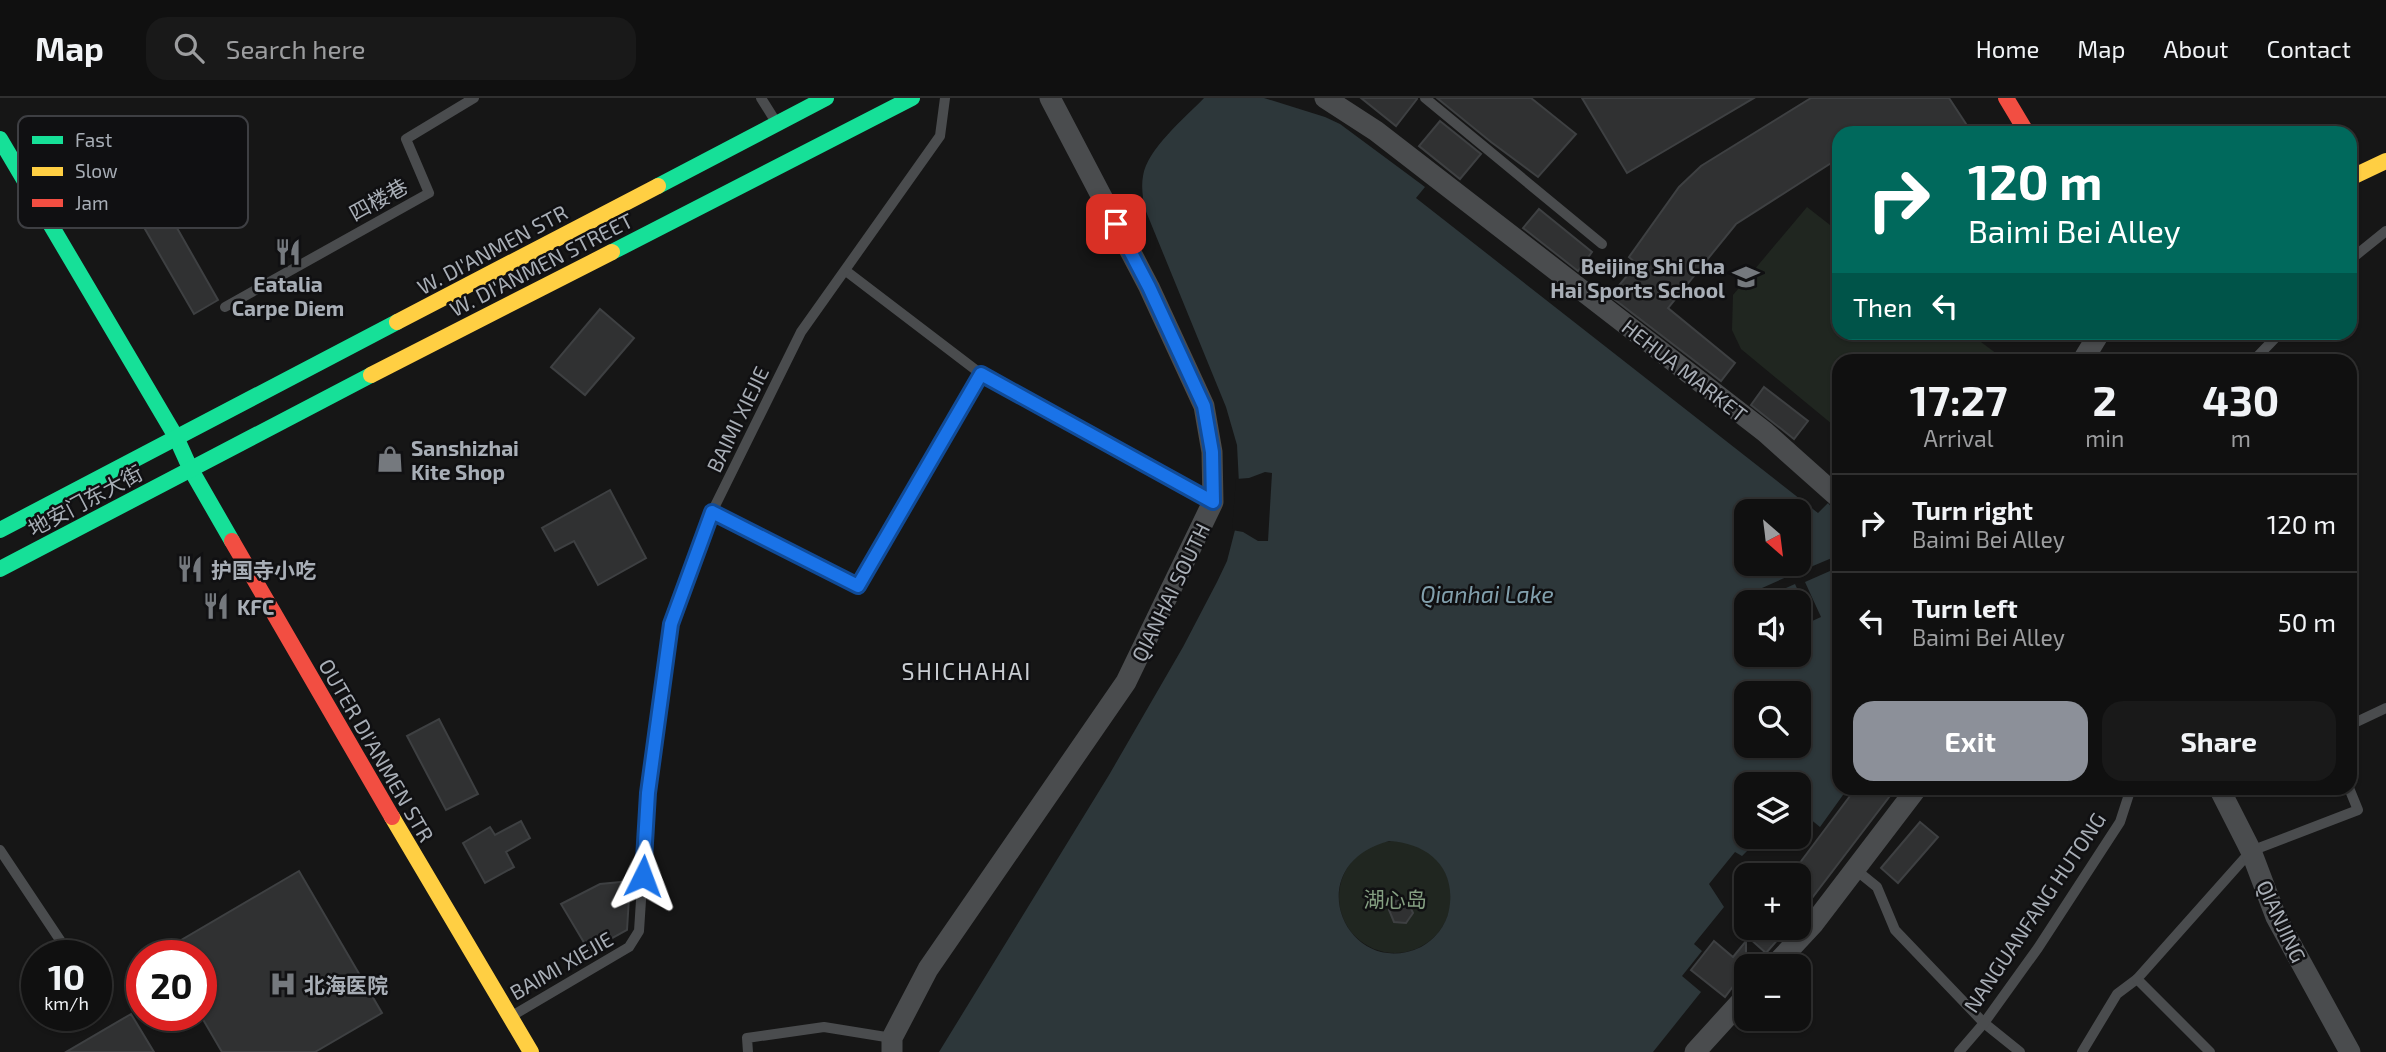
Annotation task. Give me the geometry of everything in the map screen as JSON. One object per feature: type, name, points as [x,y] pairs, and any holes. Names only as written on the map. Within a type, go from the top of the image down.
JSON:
[{"type":"main road","name":"W. DI'ANMEN STR","points":[[0,530],[826,98]]},
{"type":"main road","name":"W. DI'ANMEN STREET","points":[[190,468],[912,98]]},
{"type":"main road","points":[[2006,98],[2023,126]]},
{"type":"main road","name":"OUTER DI'ANMEN STR","points":[[0,139],[18,169]]},
{"type":"main road","points":[[2357,175],[2386,161]]},
{"type":"main road","name":"OUTER DI'ANMEN STR","points":[[53,228],[176,437],[190,468],[354,754],[531,1052]]},
{"type":"main road","name":"地安门东大街","points":[[0,569],[190,468]]},
{"type":"street","name":"QIANHAI SOUTH","points":[[892,1045],[928,969],[1126,682],[1213,502],[1212,452],[1204,406],[1149,287],[1050,98]]},
{"type":"street","name":"HEHUA MARKET","points":[[1325,98],[1376,131],[1765,432],[1832,492]]},
{"type":"street","points":[[1785,954],[1814,923],[1912,795]]},
{"type":"street","name":"QIANJING","points":[[2223,795],[2251,850],[2276,917],[2350,1052]]},
{"type":"street","points":[[1695,1052],[1734,1009]]},
{"type":"lane","name":"四楼巷","points":[[226,307],[429,193],[406,139],[474,98]]},
{"type":"lane","points":[[761,98],[777,124]]},
{"type":"lane","name":"BAIMI XIEJIE","points":[[510,1017],[629,947],[639,931],[648,793],[671,624],[712,512],[801,332],[940,136],[945,98]]},
{"type":"lane","points":[[1425,98],[1602,244]]},
{"type":"lane","points":[[2357,254],[2386,231]]},
{"type":"lane","points":[[846,271],[981,374],[1213,502]]},
{"type":"lane","points":[[2260,354],[2273,340]]},
{"type":"lane","points":[[712,512],[858,586],[981,374]]},
{"type":"lane","points":[[2357,722],[2386,708]]},
{"type":"lane","name":"NANGUANFANG HUTONG","points":[[1958,1052],[1984,1023],[2038,948],[2120,822],[2129,795]]},
{"type":"lane","points":[[2082,1052],[2117,994],[2137,979],[2251,850],[2358,810],[2352,795]]},
{"type":"lane","points":[[0,850],[60,940]]},
{"type":"lane","points":[[1856,870],[1877,887],[1895,930],[1984,1023],[2020,1052]]},
{"type":"lane","points":[[2137,979],[2210,1052]]},
{"type":"lane","points":[[748,1052],[747,1038],[824,1027],[892,1045]]},
{"type":"green space","points":[[1807,207],[1832,227],[1832,340],[1978,340],[1997,354],[1832,354],[1832,424],[1741,349],[1732,330],[1733,295]]},
{"type":"green space","name":"湖心岛","points":[[1395,841],[1416,845],[1435,857],[1447,876],[1451,897],[1447,918],[1435,937],[1416,949],[1395,953],[1374,949],[1355,937],[1343,918],[1339,897],[1343,876],[1355,857],[1374,845]]},
{"type":"water","name":"Qianhai Lake","points":[[1204,98],[1264,98],[1340,124],[1425,187],[1416,198],[1800,499],[1734,499],[1734,576],[1811,576],[1811,508],[1818,513],[1828,503],[1832,507],[1832,795],[1843,795],[1820,827],[1811,820],[1811,772],[1734,772],[1734,849],[1749,849],[1742,856],[1735,852],[1709,884],[1724,907],[1694,944],[1702,951],[1682,976],[1701,992],[1653,1052],[939,1052],[1109,775],[1183,647],[1227,561],[1235,530],[1240,503],[1237,445],[1226,407],[1145,209],[1143,176],[1159,145]],"holes":[[[1389,841],[1403,843],[1427,853],[1437,860],[1444,870],[1450,895],[1449,910],[1439,932],[1430,941],[1421,947],[1395,954],[1372,949],[1354,935],[1342,916],[1339,895],[1344,873],[1361,854]]]},
{"type":"pier","points":[[1265,472],[1272,473],[1268,541],[1258,541],[1243,532],[1232,530],[1236,479]]},
{"type":"pier","points":[[1832,558],[1832,570],[1805,582],[1809,590],[1798,590],[1795,584],[1781,590],[1757,590],[1789,576],[1811,576],[1811,567]]},
{"type":"pier","points":[[1811,595],[1821,617],[1811,622]]},
{"type":"building","points":[[1361,98],[1417,98],[1417,99],[1396,126]]},
{"type":"building","points":[[1437,98],[1531,98],[1576,134],[1538,177]]},
{"type":"building","points":[[1582,98],[1754,98],[1627,173]]},
{"type":"building","points":[[1811,98],[1949,98],[1967,126],[1832,126],[1832,162],[1736,224],[1668,308],[1735,363],[1721,381],[1610,296],[1637,264],[1629,257],[1679,187],[1701,166]]},
{"type":"building","points":[[1440,121],[1481,154],[1460,179],[1419,146]]},
{"type":"building","points":[[1539,209],[1592,252],[1578,271],[1523,228]]},
{"type":"building","points":[[144,228],[177,228],[218,300],[194,314]]},
{"type":"building","points":[[600,309],[634,338],[585,395],[551,367]]},
{"type":"building","points":[[1764,387],[1808,421],[1794,439],[1751,405]]},
{"type":"building","points":[[610,490],[646,558],[598,585],[574,541],[555,551],[542,528]]},
{"type":"building","points":[[439,719],[478,794],[446,810],[407,736]]},
{"type":"building","points":[[1851,795],[1891,795],[1811,899],[1811,863],[1800,863]]},
{"type":"building","points":[[521,821],[530,838],[506,852],[514,867],[485,883],[463,843],[490,827],[495,835]]},
{"type":"building","points":[[1920,822],[1938,837],[1898,883],[1881,868]]},
{"type":"building","name":"北海医院","points":[[299,871],[382,1013],[315,1052],[222,1052],[210,1031],[217,1031],[217,940],[181,940]]},
{"type":"building","points":[[630,881],[627,930],[589,951],[561,904],[600,884]]},
{"type":"building","points":[[1396,901],[1408,902],[1413,913],[1406,923],[1394,922],[1389,910]]},
{"type":"building","points":[[1751,940],[1777,940],[1766,953]]},
{"type":"building","points":[[1714,941],[1734,956],[1734,985],[1725,997],[1691,970]]},
{"type":"building","points":[[1746,941],[1746,954],[1735,954]]},
{"type":"building","points":[[126,1017],[126,1031],[141,1031],[154,1052],[66,1052],[102,1031],[112,1031],[112,1025]]},
{"type":"traffic: fast","points":[[658,186],[826,98]]},
{"type":"traffic: fast","points":[[612,252],[912,98]]},
{"type":"traffic: fast","points":[[0,139],[18,169]]},
{"type":"traffic: fast","points":[[53,228],[176,437],[190,468],[232,541]]},
{"type":"traffic: fast","points":[[0,530],[397,322]]},
{"type":"traffic: fast","points":[[0,569],[371,375]]},
{"type":"traffic: slow","points":[[2357,175],[2386,161]]},
{"type":"traffic: slow","points":[[397,322],[658,186]]},
{"type":"traffic: slow","points":[[371,375],[612,252]]},
{"type":"traffic: slow","points":[[392,817],[531,1052]]},
{"type":"traffic: jam","points":[[2006,98],[2023,126]]},
{"type":"traffic: jam","points":[[232,541],[392,817]]},
{"type":"place","name":"Eatalia Carpe Diem","points":[[288,252]]},
{"type":"place","name":"Beijing Shi Cha Hai Sports School","points":[[1746,277]]},
{"type":"place","name":"Sanshizhai Kite Shop","points":[[390,459]]},
{"type":"place","name":"护国寺小吃","points":[[190,569]]},
{"type":"place","name":"KFC","points":[[216,606]]},
{"type":"place","name":"北海医院","points":[[283,984]]},
{"type":"district","name":"SHICHAHAI","points":[[967,671]]},
{"type":"route","points":[[643,876],[648,793],[671,624],[712,512],[858,586],[981,374],[1213,502],[1212,452],[1204,406],[1149,287],[1116,224]]}]
